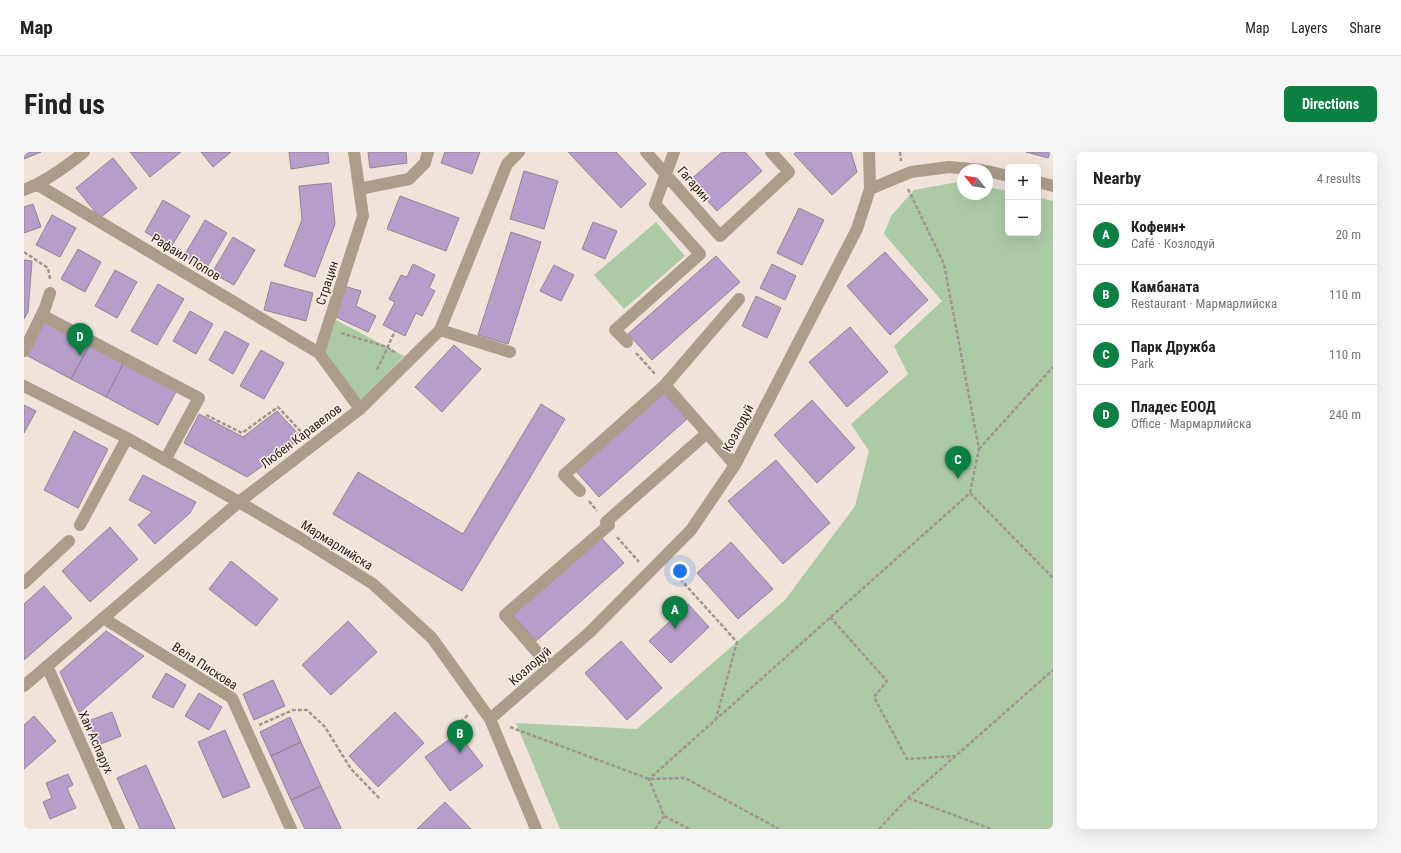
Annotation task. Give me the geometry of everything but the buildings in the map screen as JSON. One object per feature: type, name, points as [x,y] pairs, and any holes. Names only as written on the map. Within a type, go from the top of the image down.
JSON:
[{"type":"street","points":[[24,190],[38,185],[67,166],[84,152]]},
{"type":"street","name":"Страцин","points":[[319,353],[363,216],[354,152]]},
{"type":"street","points":[[359,189],[409,179],[425,163],[428,152]]},
{"type":"street","name":"Любен Каравелов","points":[[26,681],[47,666],[238,502],[360,409],[440,330],[507,164],[519,152]]},
{"type":"street","name":"Гагарин","points":[[646,152],[720,236],[789,172],[771,152]]},
{"type":"street","points":[[627,342],[615,330],[700,254],[655,204],[674,152]]},
{"type":"street","name":"Козлодуй","points":[[490,719],[590,632],[691,530],[734,465],[857,229],[870,189],[869,152]]},
{"type":"street","points":[[870,189],[901,175],[949,167],[957,168]]},
{"type":"street","points":[[993,172],[1005,175]]},
{"type":"street","points":[[1041,183],[1053,186]]},
{"type":"street","name":"Рафаил Попов","points":[[38,185],[319,353]]},
{"type":"street","points":[[24,351],[42,315],[50,293]]},
{"type":"street","points":[[580,492],[564,475],[665,386],[740,299]]},
{"type":"street","points":[[42,315],[199,398],[165,460]]},
{"type":"street","points":[[440,330],[510,352]]},
{"type":"street","points":[[319,353],[360,409]]},
{"type":"street","name":"Мармарлийска","points":[[24,386],[127,438],[300,538],[373,584],[432,638],[490,719],[536,829]]},
{"type":"street","points":[[665,386],[734,465]]},
{"type":"street","points":[[550,667],[505,615],[608,524],[707,433]]},
{"type":"street","points":[[80,525],[127,438]]},
{"type":"street","points":[[24,583],[69,541]]},
{"type":"street","name":"Вела Пискова","points":[[103,618],[232,698],[291,829]]},
{"type":"street","name":"Хан Аспарух","points":[[47,666],[119,829]]},
{"type":"path","points":[[650,779],[970,493],[979,449],[944,264],[901,175]]},
{"type":"path","points":[[24,252],[48,268],[51,281],[50,293]]},
{"type":"path","points":[[327,328],[387,347]]},
{"type":"path","points":[[627,342],[665,386]]},
{"type":"path","points":[[979,449],[1053,367]]},
{"type":"path","points":[[204,414],[242,434],[278,407],[302,433]]},
{"type":"path","points":[[580,492],[608,524],[624,546],[649,572]]},
{"type":"path","points":[[970,493],[1053,578]]},
{"type":"path","points":[[663,559],[737,642],[716,720]]},
{"type":"path","points":[[830,618],[887,681],[874,697],[907,759],[956,756]]},
{"type":"path","points":[[879,829],[908,798],[1053,670]]},
{"type":"path","points":[[246,730],[293,710],[307,710],[325,727],[351,769],[380,799]]},
{"type":"path","points":[[490,719],[650,779],[684,778],[779,829]]},
{"type":"path","points":[[650,779],[664,816],[689,829]]},
{"type":"path","points":[[908,798],[991,829]]},
{"type":"path","points":[[656,829],[664,816]]},
{"type":"green space","points":[[957,182],[957,200],[993,200],[993,188],[1005,190],[1005,236],[1041,236],[1041,198],[1053,201],[1053,829],[560,829],[516,723],[637,729],[785,600],[855,506],[869,451],[851,424],[908,374],[894,346],[942,301],[884,234],[891,216],[914,190]]},
{"type":"green space","points":[[656,222],[685,256],[624,309],[594,275]]},
{"type":"green space","points":[[336,320],[404,356],[361,401],[325,353]]},
{"type":"place","name":"Пладес ЕООД","points":[[80,356]]},
{"type":"place","name":"Парк Дружба","points":[[958,479]]},
{"type":"place","name":"Кофеин+","points":[[675,629]]},
{"type":"place","name":"Камбаната","points":[[460,753]]}]
